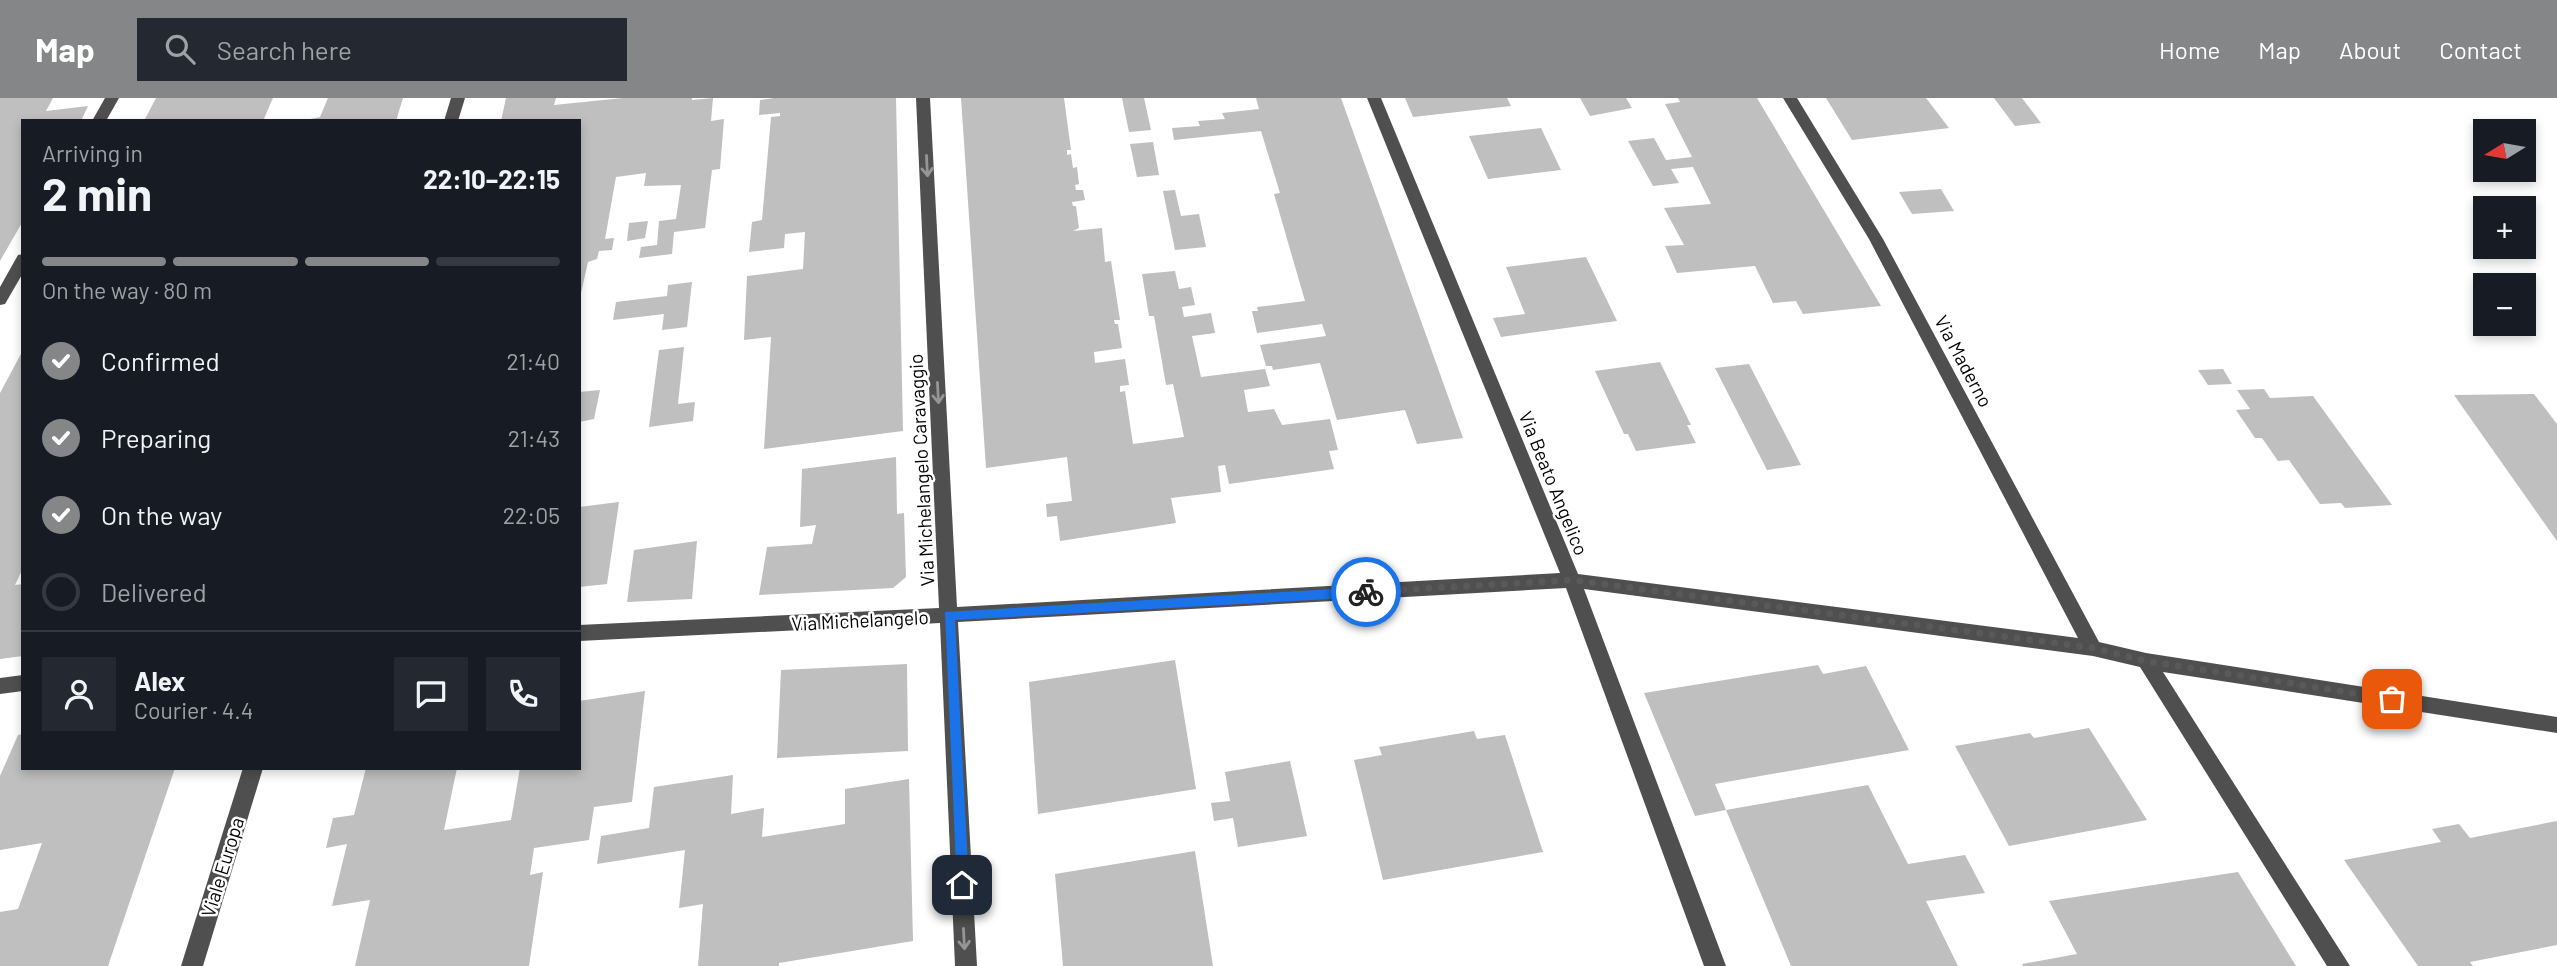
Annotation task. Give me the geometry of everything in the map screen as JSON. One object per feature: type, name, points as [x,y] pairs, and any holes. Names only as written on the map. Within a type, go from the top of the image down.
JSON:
[{"type":"street","points":[[100,119],[112,98]]},
{"type":"street","points":[[452,119],[458,98]]},
{"type":"street","name":"Via Michelangelo Caravaggio","points":[[923,98],[966,966]]},
{"type":"street","name":"Via Beato Angelico","points":[[1374,98],[1572,580],[1715,966]]},
{"type":"street","name":"Via Maderno","points":[[1790,98],[1876,239],[2093,648]]},
{"type":"street","points":[[0,300],[21,263]]},
{"type":"street","name":"Via Michelangelo","points":[[581,633],[1572,580],[2093,648],[2146,661],[2557,725]]},
{"type":"street","points":[[2146,661],[2339,966]]},
{"type":"street","points":[[0,686],[21,683]]},
{"type":"street","name":"Viale Europa","points":[[192,966],[252,770]]},
{"type":"building","points":[[0,98],[53,98],[46,111],[88,106],[82,119],[21,119],[21,224],[0,261]]},
{"type":"building","points":[[156,98],[273,98],[264,119],[145,119]]},
{"type":"building","points":[[328,98],[403,98],[397,119],[310,119],[320,117]]},
{"type":"building","points":[[506,98],[556,98],[554,105],[623,98],[713,98],[711,121],[724,119],[720,169],[712,170],[705,228],[674,232],[672,254],[639,258],[641,247],[657,245],[659,221],[676,219],[681,185],[644,186],[646,173],[616,177],[605,239],[614,238],[612,250],[599,251],[597,259],[588,262],[581,293],[581,119],[501,119]]},
{"type":"building","points":[[896,98],[903,431],[764,449],[771,337],[744,340],[747,276],[803,269],[805,232],[785,234],[784,248],[749,252],[752,222],[762,220],[771,117],[780,116],[780,113],[759,115],[760,100]]},
{"type":"building","points":[[961,98],[1064,98],[1071,150],[1067,150],[1067,155],[1071,154],[1073,168],[1077,167],[1079,184],[1075,185],[1076,190],[1083,190],[1085,200],[1072,202],[1073,206],[1076,206],[1079,228],[1073,231],[1102,228],[1105,262],[1111,261],[1120,320],[1114,320],[1115,324],[1118,324],[1122,348],[1094,352],[1095,363],[1125,359],[1129,385],[1120,386],[1120,392],[1125,391],[1133,444],[1184,437],[1173,384],[1166,385],[1154,316],[1149,316],[1142,274],[1175,271],[1179,289],[1191,287],[1195,305],[1182,307],[1184,317],[1211,313],[1215,333],[1192,336],[1201,377],[1265,369],[1270,386],[1244,390],[1248,412],[1274,409],[1282,425],[1330,419],[1338,450],[1329,451],[1334,469],[1229,484],[1225,465],[1218,466],[1221,492],[1171,498],[1176,523],[1060,541],[1057,516],[1047,517],[1046,504],[1072,501],[1067,457],[986,468]]},
{"type":"building","points":[[1122,98],[1144,98],[1151,130],[1129,132]]},
{"type":"building","points":[[1256,98],[1341,98],[1463,438],[1417,444],[1405,410],[1337,420],[1320,363],[1273,370],[1272,366],[1266,366],[1260,345],[1326,336],[1322,324],[1257,333],[1252,311],[1258,311],[1257,307],[1305,301],[1274,194],[1280,193],[1261,131],[1174,140],[1172,128],[1200,126],[1198,121],[1225,119],[1222,113],[1259,109]]},
{"type":"building","points":[[1405,98],[1507,98],[1511,106],[1413,117]]},
{"type":"building","points":[[1580,98],[1626,98],[1632,108],[1590,116]]},
{"type":"building","points":[[1678,98],[1757,98],[1881,306],[1803,314],[1796,301],[1773,303],[1755,266],[1677,273],[1665,246],[1684,245],[1664,208],[1711,204],[1693,167],[1671,169],[1679,183],[1653,186],[1628,141],[1654,138],[1666,160],[1692,157],[1665,104],[1680,102]]},
{"type":"building","points":[[1826,98],[1926,98],[1949,128],[1852,140]]},
{"type":"building","points":[[1994,98],[2022,98],[2041,123],[2015,126]]},
{"type":"building","points":[[1541,128],[1561,170],[1488,179],[1469,136]]},
{"type":"building","points":[[1153,142],[1159,175],[1137,177],[1130,144]]},
{"type":"building","points":[[1941,189],[1954,211],[1912,214],[1899,192]]},
{"type":"building","points":[[1175,190],[1181,216],[1199,214],[1206,247],[1175,250],[1163,191]]},
{"type":"building","points":[[648,221],[645,238],[627,241],[629,223]]},
{"type":"building","points":[[1586,257],[1617,321],[1501,337],[1493,318],[1525,314],[1506,267]]},
{"type":"building","points":[[692,282],[687,327],[662,330],[664,314],[613,320],[616,302],[667,296],[668,285]]},
{"type":"building","points":[[684,347],[678,404],[695,402],[693,421],[649,427],[659,350]]},
{"type":"building","points":[[21,354],[21,572],[15,585],[21,584],[21,656],[0,659],[0,393]]},
{"type":"building","points":[[1660,362],[1691,425],[1687,425],[1696,443],[1636,451],[1628,434],[1624,434],[1595,371]]},
{"type":"building","points":[[1749,364],[1801,465],[1767,470],[1715,368]]},
{"type":"building","points":[[2223,369],[2232,384],[2208,385],[2198,370]]},
{"type":"building","points":[[2264,389],[2270,398],[2313,396],[2392,505],[2345,508],[2341,503],[2320,504],[2289,460],[2278,461],[2262,438],[2255,438],[2236,410],[2250,409],[2237,390]]},
{"type":"building","points":[[600,390],[594,419],[581,422],[581,392]]},
{"type":"building","points":[[2534,394],[2557,424],[2557,541],[2454,395]]},
{"type":"building","points":[[896,457],[897,514],[904,513],[906,577],[893,588],[759,595],[767,547],[812,544],[816,525],[800,527],[802,469]]},
{"type":"building","points":[[619,502],[607,584],[581,587],[581,507]]},
{"type":"building","points":[[697,541],[692,599],[627,602],[634,550]]},
{"type":"building","points":[[1175,660],[1196,789],[1038,814],[1029,682]]},
{"type":"building","points":[[907,664],[908,751],[777,758],[781,670]]},
{"type":"building","points":[[1818,665],[1823,674],[1866,666],[1909,750],[1715,784],[1726,810],[1695,816],[1644,693]]},
{"type":"building","points":[[645,691],[632,802],[594,807],[589,840],[534,848],[530,875],[543,872],[529,966],[355,966],[370,900],[332,906],[347,844],[326,848],[333,818],[354,815],[365,770],[457,770],[444,830],[511,820],[520,770],[581,770],[581,701]]},
{"type":"building","points":[[2089,728],[2147,820],[2009,846],[1955,746],[2030,733],[2034,738]]},
{"type":"building","points":[[1474,731],[1477,739],[1505,735],[1543,852],[1383,880],[1354,760],[1382,755],[1379,747]]},
{"type":"building","points":[[21,734],[21,770],[174,770],[108,966],[0,966],[0,912],[18,909],[42,843],[0,850],[0,776],[18,735]]},
{"type":"building","points":[[1290,761],[1307,836],[1238,847],[1233,818],[1214,821],[1211,803],[1230,801],[1225,772]]},
{"type":"building","points":[[733,775],[731,814],[764,808],[762,837],[845,824],[845,789],[909,779],[913,941],[779,963],[779,966],[698,966],[703,904],[679,908],[685,850],[597,864],[601,836],[649,828],[654,787]]},
{"type":"building","points":[[1868,785],[1908,864],[1965,855],[1985,893],[1926,901],[1958,966],[1791,966],[1726,810]]},
{"type":"building","points":[[2557,821],[2557,945],[2470,962],[2473,966],[2418,966],[2344,860],[2441,842],[2432,829],[2459,824],[2470,838]]},
{"type":"building","points":[[1195,851],[1213,966],[1063,966],[1055,874]]},
{"type":"building","points":[[2238,872],[2296,966],[2022,964],[2077,954],[2049,901]]},
{"type":"way so far","points":[[1366,592],[1572,580],[2093,648],[2146,661],[2392,699]]},
{"type":"route","points":[[962,885],[949,615],[1366,592]]}]
